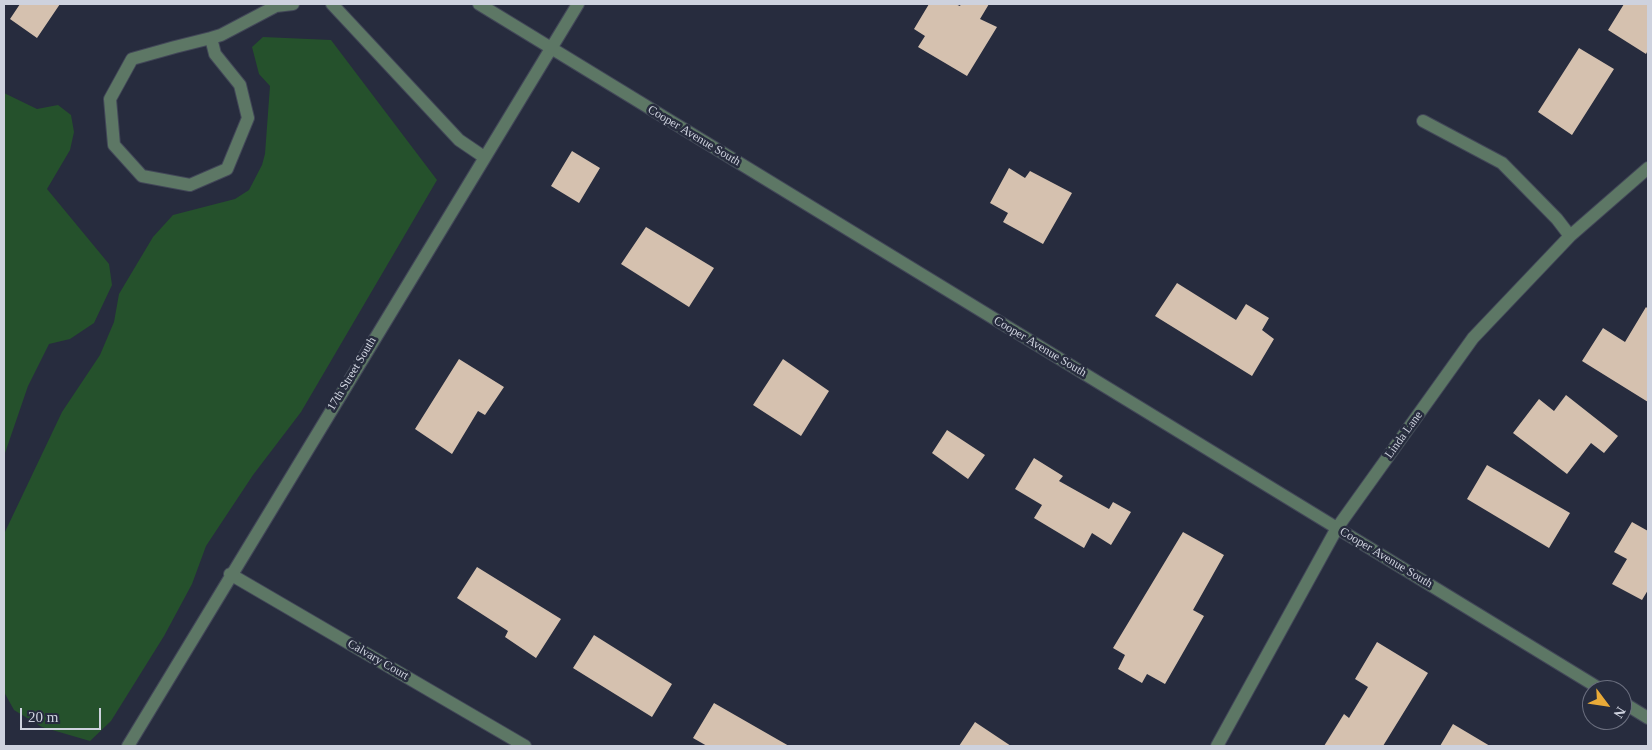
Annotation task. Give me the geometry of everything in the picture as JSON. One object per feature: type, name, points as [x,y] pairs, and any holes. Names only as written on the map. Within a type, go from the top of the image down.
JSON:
[{"type":"street","points":[[211,38],[215,54],[240,85],[248,118],[227,169],[190,185],[142,176],[114,145],[110,99],[132,59],[221,35],[276,6],[293,4]]},
{"type":"street","points":[[332,4],[459,140],[484,157]]},
{"type":"street","name":"Cooper Avenue South","points":[[479,4],[1586,680]]},
{"type":"street","name":"17th Street South","points":[[128,746],[230,574],[578,4]]},
{"type":"street","points":[[1422,121],[1502,163],[1557,218],[1570,236]]},
{"type":"street","name":"Linda Lane","points":[[1217,746],[1337,528],[1473,338],[1570,236],[1648,168]]},
{"type":"street","name":"Calvary Court","points":[[230,574],[525,746]]},
{"type":"street","points":[[1632,708],[1648,718]]},
{"type":"green space","points":[[263,37],[331,40],[437,180],[301,412],[253,475],[206,546],[192,584],[164,636],[111,721],[90,741],[42,727],[14,710],[4,692],[4,534],[62,412],[100,355],[114,322],[119,294],[153,237],[173,215],[235,199],[249,190],[262,165],[265,154],[270,86],[259,74],[252,47]]},
{"type":"green space","points":[[4,93],[37,109],[58,105],[71,115],[74,132],[70,150],[47,189],[109,264],[112,285],[94,323],[70,339],[49,344],[28,386],[4,456]]},
{"type":"building","points":[[20,4],[60,4],[37,38],[10,19]]},
{"type":"building","points":[[929,4],[955,4],[960,6],[961,4],[989,4],[980,19],[997,27],[967,76],[918,47],[925,36],[914,29]]},
{"type":"building","points":[[1624,4],[1648,4],[1648,50],[1646,54],[1608,30]]},
{"type":"building","points":[[1579,48],[1614,69],[1572,135],[1538,112]]},
{"type":"building","points":[[572,151],[600,168],[579,203],[551,186]]},
{"type":"building","points":[[1009,168],[1025,178],[1030,171],[1072,193],[1043,244],[1003,222],[1008,213],[990,203]]},
{"type":"building","points":[[646,227],[714,268],[689,307],[621,264]]},
{"type":"building","points":[[1177,283],[1236,320],[1246,304],[1269,318],[1262,330],[1274,339],[1252,376],[1155,316]]},
{"type":"building","points":[[1646,307],[1648,309],[1648,402],[1582,361],[1603,328],[1625,342]]},
{"type":"building","points":[[459,359],[504,387],[485,415],[478,411],[452,454],[415,429]]},
{"type":"building","points":[[783,359],[829,391],[801,436],[753,405]]},
{"type":"building","points":[[1566,395],[1618,436],[1604,453],[1591,443],[1567,474],[1513,433],[1539,399],[1554,411]]},
{"type":"building","points":[[947,430],[985,455],[968,479],[932,453]]},
{"type":"building","points":[[1034,458],[1063,476],[1059,481],[1109,509],[1113,502],[1131,512],[1111,545],[1092,533],[1084,548],[1034,518],[1042,505],[1015,489]]},
{"type":"building","points":[[1487,465],[1570,513],[1549,548],[1467,499]]},
{"type":"building","points":[[1632,522],[1648,531],[1648,590],[1642,600],[1612,584],[1627,559],[1614,552]]},
{"type":"building","points":[[1183,532],[1224,555],[1193,610],[1204,616],[1165,684],[1147,674],[1142,683],[1118,669],[1125,655],[1113,648]]},
{"type":"building","points":[[477,567],[561,619],[536,658],[505,637],[508,631],[457,598]]},
{"type":"building","points":[[594,635],[672,684],[652,717],[573,668]]},
{"type":"building","points":[[1377,642],[1428,673],[1383,746],[1324,746],[1344,714],[1349,718],[1368,687],[1355,679]]},
{"type":"building","points":[[714,703],[789,746],[707,746],[693,738]]},
{"type":"building","points":[[975,722],[1011,746],[959,746]]},
{"type":"building","points":[[1453,724],[1490,746],[1440,746]]}]
